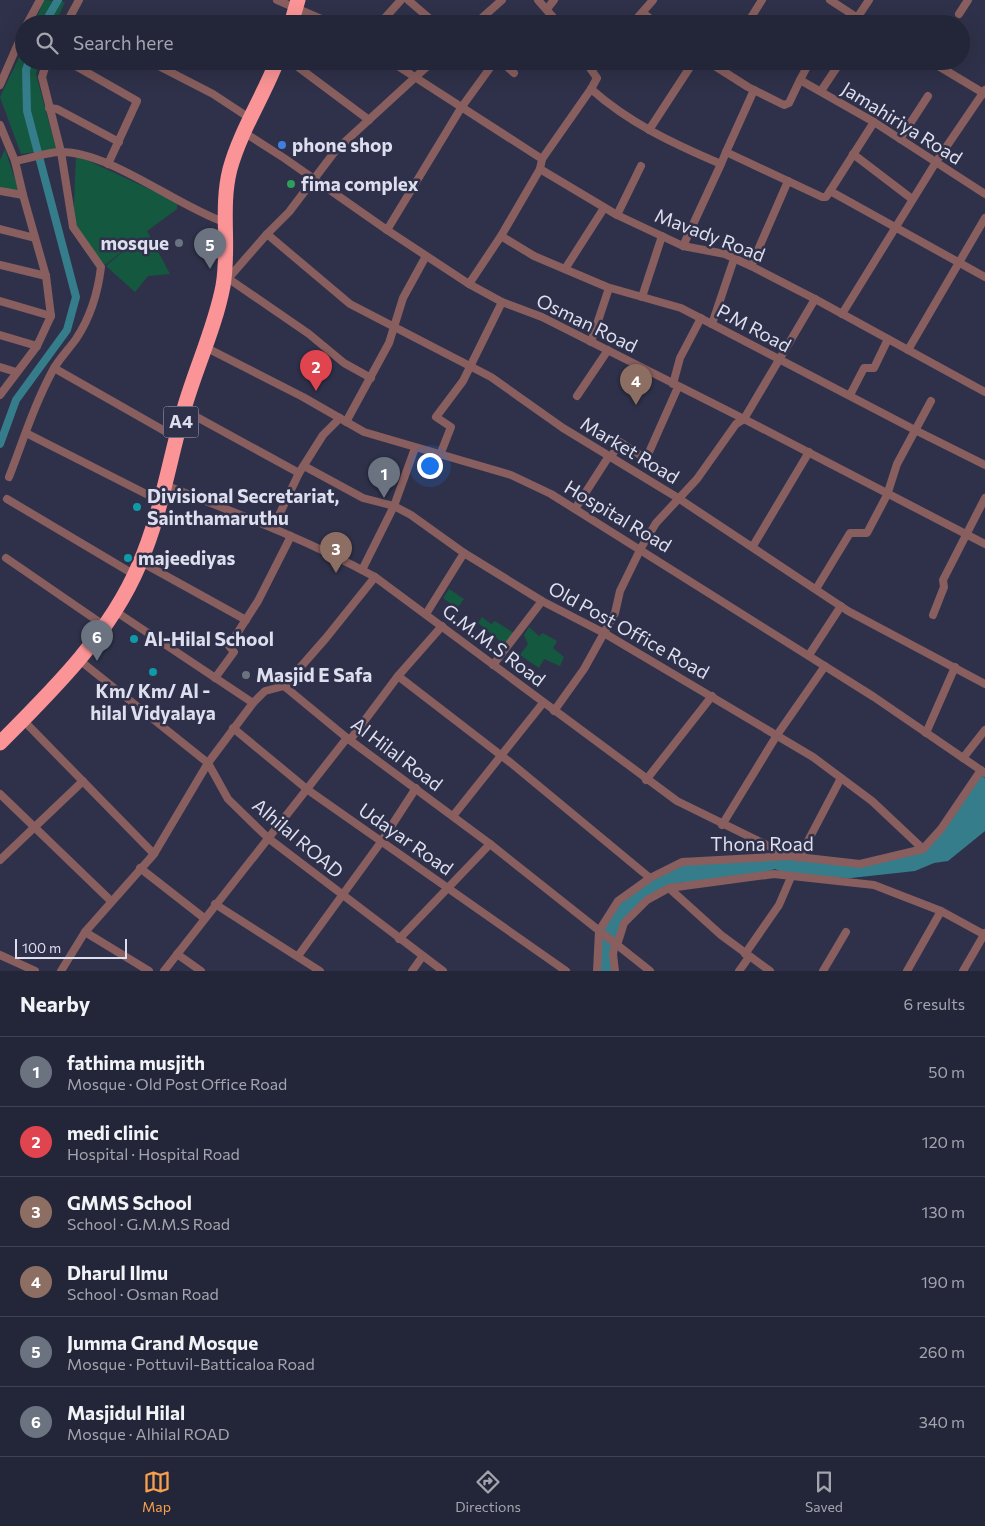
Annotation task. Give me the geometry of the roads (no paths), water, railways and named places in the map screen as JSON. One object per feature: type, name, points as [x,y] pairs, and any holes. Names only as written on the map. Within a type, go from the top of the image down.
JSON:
[{"type":"highway","points":[[294,15],[298,3]]},
{"type":"highway","name":"A4","points":[[0,743],[50,693],[105,626],[138,568],[165,485],[184,410],[226,282],[224,222],[230,169],[272,70]]},
{"type":"street","points":[[32,15],[40,0]]},
{"type":"street","points":[[70,15],[79,0]]},
{"type":"street","points":[[277,0],[298,3],[318,15]]},
{"type":"street","points":[[387,15],[400,0]]},
{"type":"street","points":[[408,0],[426,15]]},
{"type":"street","points":[[485,15],[502,0]]},
{"type":"street","points":[[538,0],[552,15]]},
{"type":"street","points":[[547,9],[554,0]]},
{"type":"street","points":[[646,15],[643,13],[653,0]]},
{"type":"street","points":[[753,15],[762,0]]},
{"type":"street","points":[[830,0],[852,15]]},
{"type":"street","points":[[859,15],[869,0]]},
{"type":"street","points":[[959,14],[968,0]]},
{"type":"street","points":[[0,85],[15,51]]},
{"type":"street","points":[[9,477],[26,433],[31,414],[54,368],[77,338],[88,318],[99,282],[101,267],[73,227],[42,77],[44,70]]},
{"type":"street","points":[[83,70],[138,101],[108,164]]},
{"type":"street","name":"Osman Road","points":[[166,70],[213,94],[248,126],[313,179],[469,284],[502,302],[542,317],[608,350],[985,544]]},
{"type":"street","points":[[302,70],[369,120]]},
{"type":"street","points":[[403,70],[542,159]]},
{"type":"street","points":[[371,378],[344,363],[310,334],[226,282],[266,234],[289,212],[336,150],[423,70]]},
{"type":"street","points":[[387,230],[461,108],[488,70]]},
{"type":"street","points":[[469,284],[501,236],[540,169],[542,159],[591,88],[596,78],[592,70]]},
{"type":"street","points":[[649,130],[688,70]]},
{"type":"street","points":[[723,70],[754,90],[786,105],[805,70]]},
{"type":"street","points":[[820,91],[835,70]]},
{"type":"street","points":[[842,314],[896,229],[912,199],[984,92],[946,70]]},
{"type":"street","name":"Jamahiriya Road","points":[[800,80],[874,122],[985,194]]},
{"type":"street","points":[[591,88],[610,106],[649,130],[668,141],[721,164]]},
{"type":"street","points":[[683,246],[754,90]]},
{"type":"street","points":[[900,139],[928,96]]},
{"type":"street","points":[[49,108],[57,109],[119,142]]},
{"type":"street","points":[[726,152],[822,198],[826,197],[874,122]]},
{"type":"street","points":[[0,125],[19,160],[23,196],[46,276],[51,316],[37,346],[0,395]]},
{"type":"street","points":[[19,160],[58,152],[86,156],[108,164],[207,216],[224,222]]},
{"type":"street","points":[[853,154],[912,199]]},
{"type":"street","points":[[617,215],[641,166]]},
{"type":"street","name":"Mavady Road","points":[[540,169],[604,208],[683,246],[725,254],[751,266],[984,390]]},
{"type":"street","points":[[751,266],[788,181]]},
{"type":"street","points":[[0,191],[23,196]]},
{"type":"street","points":[[830,191],[985,278]]},
{"type":"street","points":[[565,270],[604,208]]},
{"type":"street","points":[[908,350],[960,264],[985,218]]},
{"type":"street","points":[[0,229],[35,238]]},
{"type":"street","name":"Market Road","points":[[266,234],[350,304],[491,377],[563,428],[678,498],[841,606],[985,684]]},
{"type":"street","name":"P.M Road","points":[[501,236],[534,256],[609,288],[681,308],[985,465]]},
{"type":"street","points":[[642,297],[662,236]]},
{"type":"street","points":[[273,528],[302,469],[322,434],[343,420],[371,378],[394,327],[403,298],[426,256]]},
{"type":"street","points":[[712,324],[734,259]]},
{"type":"street","points":[[0,264],[46,276]]},
{"type":"street","points":[[591,342],[609,288]]},
{"type":"street","points":[[554,711],[584,669],[615,613],[620,591],[641,548],[656,523],[696,479],[736,424],[744,419],[814,299]]},
{"type":"street","points":[[0,301],[51,316]]},
{"type":"street","points":[[440,455],[451,426],[436,417],[463,381],[502,302]]},
{"type":"street","points":[[576,509],[620,442],[646,459],[675,385],[680,358],[701,318]]},
{"type":"street","points":[[0,335],[37,346]]},
{"type":"street","points":[[850,395],[864,368],[874,368],[888,339]]},
{"type":"street","name":"Hospital Road","points":[[205,346],[364,432],[511,475],[551,494],[641,548],[809,655],[983,772]]},
{"type":"street","points":[[577,396],[608,350]]},
{"type":"street","points":[[0,367],[16,372]]},
{"type":"street","points":[[54,368],[177,438]]},
{"type":"street","points":[[816,589],[850,533],[867,533],[887,495],[898,464],[931,401]]},
{"type":"street","name":"Old Post Office Road","points":[[184,410],[363,498],[394,506],[411,515],[464,553],[542,601],[604,633],[777,735],[872,801],[923,849]]},
{"type":"street","points":[[26,433],[160,502]]},
{"type":"street","points":[[362,570],[394,506],[415,448]]},
{"type":"street","points":[[752,546],[809,452]]},
{"type":"street","name":"G.M.M.S Road","points":[[165,485],[273,528],[339,557],[375,577],[646,780],[677,801],[722,825],[789,856]]},
{"type":"street","points":[[933,615],[944,587],[943,582],[985,498]]},
{"type":"street","points":[[7,499],[138,568],[246,620]]},
{"type":"street","points":[[215,678],[234,652],[229,646],[258,601],[291,536]]},
{"type":"street","points":[[426,614],[464,553]]},
{"type":"street","points":[[6,558],[105,626]]},
{"type":"street","points":[[61,971],[85,932],[154,854],[208,763],[233,728],[265,690],[284,686],[375,577]]},
{"type":"street","points":[[493,665],[542,601]]},
{"type":"street","points":[[809,655],[841,606]]},
{"type":"street","points":[[115,611],[253,703]]},
{"type":"street","name":"Al Hilal Road","points":[[164,971],[215,904],[398,676],[442,626]]},
{"type":"street","name":"Alhilal ROAD","points":[[78,659],[208,763],[228,799],[268,838],[422,957],[443,971]]},
{"type":"street","points":[[722,825],[777,735],[825,666]]},
{"type":"street","points":[[926,732],[954,667]]},
{"type":"street","points":[[398,676],[500,755],[650,878]]},
{"type":"street","name":"Al Hilal Road","points":[[284,686],[349,739],[490,844],[650,971]]},
{"type":"street","points":[[646,780],[712,696]]},
{"type":"street","points":[[453,816],[543,703]]},
{"type":"street","points":[[24,720],[154,854]]},
{"type":"street","name":"Udayar Road","points":[[233,728],[308,790],[566,971]]},
{"type":"street","points":[[964,758],[985,730]]},
{"type":"street","points":[[923,849],[941,829],[983,772]]},
{"type":"street","points":[[799,858],[841,778]]},
{"type":"street","points":[[0,860],[83,781]]},
{"type":"street","points":[[298,956],[382,842],[416,788]]},
{"type":"street","points":[[0,794],[111,901]]},
{"type":"street","points":[[399,939],[446,887],[490,844]]},
{"type":"street","name":"Thona Road","points":[[597,971],[599,931],[618,901],[650,878],[682,862],[789,856],[860,864],[923,849]]},
{"type":"street","points":[[140,868],[204,918]]},
{"type":"street","points":[[614,971],[612,954],[624,923],[647,900],[670,888],[774,874],[874,885],[941,911],[985,934],[964,971]]},
{"type":"street","points":[[739,971],[779,905],[791,876]]},
{"type":"street","points":[[670,888],[721,935],[770,971]]},
{"type":"street","points":[[215,904],[320,971]]},
{"type":"street","points":[[907,971],[941,911]]},
{"type":"street","points":[[85,932],[149,971]]},
{"type":"street","points":[[823,971],[846,932]]},
{"type":"street","points":[[177,954],[201,971]]},
{"type":"street","points":[[0,955],[35,971]]},
{"type":"street","points":[[412,971],[422,957]]},
{"type":"waterway","points":[[49,15],[58,0]]},
{"type":"waterway","points":[[0,444],[16,400],[67,330],[76,297],[27,111],[26,70]]},
{"type":"place","name":"phone shop","points":[[282,145]]},
{"type":"place","name":"fima complex","points":[[291,184]]},
{"type":"place","name":"mosque","points":[[179,243]]},
{"type":"place","name":"Jumma Grand Mosque","points":[[210,269]]},
{"type":"place","name":"medi clinic","points":[[316,391]]},
{"type":"place","name":"Dharul Ilmu","points":[[636,405]]},
{"type":"place","name":"fathima musjith","points":[[384,498]]},
{"type":"place","name":"Divisional Secretariat, Sainthamaruthu","points":[[137,507]]},
{"type":"place","name":"majeediyas","points":[[128,558]]},
{"type":"place","name":"GMMS School","points":[[336,573]]},
{"type":"place","name":"Al-Hilal School","points":[[134,639]]},
{"type":"place","name":"Masjidul Hilal","points":[[97,661]]},
{"type":"place","name":"Km/ Km/ Al - hilal Vidyalaya","points":[[153,672]]},
{"type":"place","name":"Masjid E Safa","points":[[246,675]]}]
